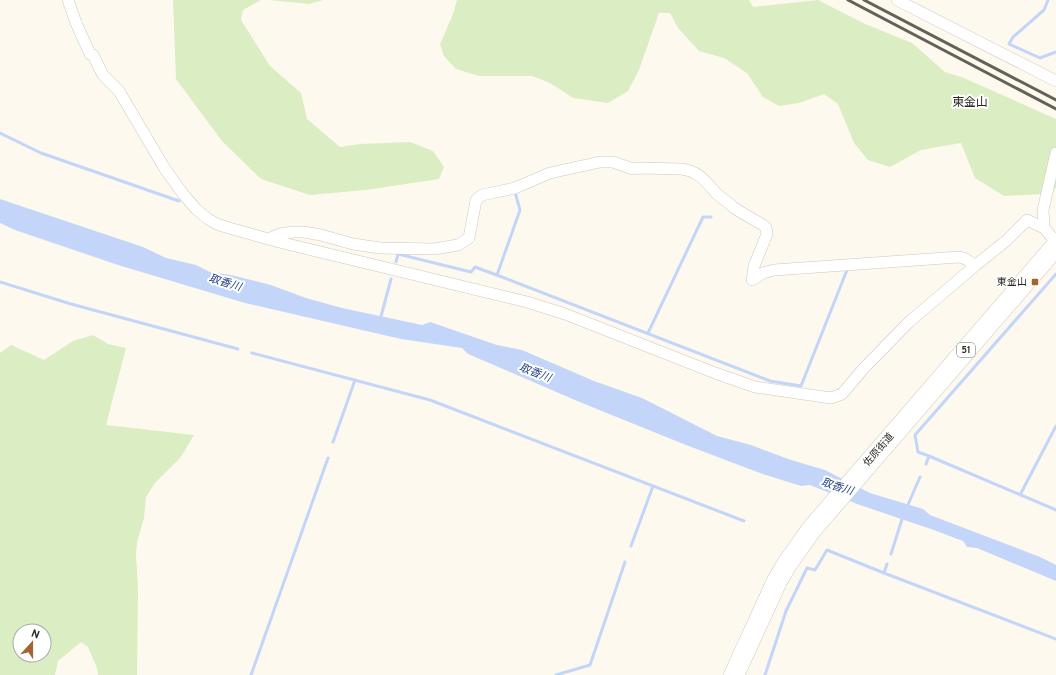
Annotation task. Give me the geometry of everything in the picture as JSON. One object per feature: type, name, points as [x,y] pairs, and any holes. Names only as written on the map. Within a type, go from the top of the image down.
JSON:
[{"type":"highway","name":"佐原街道","points":[[734,675],[777,581],[811,530],[1056,246]]},
{"type":"street","points":[[68,0],[76,23],[90,54],[93,56],[103,75],[119,91],[165,169],[196,209],[216,224],[250,235],[527,302],[565,314],[715,373],[755,387],[831,398],[842,394],[864,368],[909,322],[974,266],[1007,240],[1027,220],[1044,228],[1056,242]]},
{"type":"street","points":[[897,0],[1056,81]]},
{"type":"street","points":[[1044,228],[1043,210],[1056,153]]},
{"type":"street","points":[[271,240],[280,234],[304,232],[353,244],[380,248],[434,249],[458,245],[469,238],[476,200],[482,195],[515,188],[550,173],[600,162],[613,162],[633,169],[681,169],[694,172],[708,182],[717,194],[735,208],[763,225],[766,228],[767,234],[754,266],[752,280],[763,273],[774,270],[959,257],[965,258],[974,266]]},
{"type":"green space","points":[[173,0],[261,0],[243,10],[241,20],[270,66],[301,93],[307,119],[340,147],[360,144],[410,142],[433,151],[444,167],[439,179],[366,190],[310,195],[261,179],[222,141],[176,79]]},
{"type":"green space","points":[[270,0],[323,0],[309,4]]},
{"type":"green space","points":[[457,0],[749,0],[753,7],[818,0],[865,24],[912,43],[945,72],[964,78],[1056,119],[1056,188],[1043,194],[1004,196],[975,178],[961,143],[921,150],[890,167],[868,160],[854,143],[838,104],[824,94],[799,103],[779,106],[763,97],[747,73],[724,58],[699,51],[678,28],[670,13],[659,13],[639,70],[628,91],[608,103],[573,98],[550,83],[532,76],[479,76],[456,69],[444,56],[440,44],[453,14]]},
{"type":"green space","points":[[93,335],[108,344],[126,348],[106,425],[194,435],[179,459],[155,483],[146,497],[144,518],[137,542],[136,554],[138,590],[137,675],[98,675],[97,668],[88,647],[81,642],[58,661],[55,675],[0,675],[0,353],[11,345],[44,360],[73,341]]},
{"type":"water","name":"取香川","points":[[0,199],[143,247],[166,258],[196,265],[210,272],[231,275],[271,285],[306,298],[342,308],[422,325],[430,322],[497,345],[522,350],[594,381],[642,398],[717,436],[751,445],[791,460],[825,470],[870,493],[923,509],[930,515],[1040,557],[1056,565],[1056,581],[977,548],[967,547],[963,541],[931,529],[857,504],[810,485],[801,486],[760,473],[686,445],[582,403],[468,354],[462,348],[401,339],[245,303],[118,265],[15,230],[0,223]]},
{"type":"waterway","points":[[1048,0],[1044,10],[1013,37],[1009,44],[1040,58],[1056,52]]},
{"type":"waterway","points":[[0,133],[41,153],[179,201]]},
{"type":"waterway","points":[[497,275],[520,210],[515,192]]},
{"type":"waterway","points":[[648,333],[703,217],[711,217]]},
{"type":"waterway","points":[[396,262],[398,254],[471,272],[475,267],[770,381],[801,386],[847,270]]},
{"type":"waterway","points":[[926,464],[929,456],[918,452],[915,435],[1056,274]]},
{"type":"waterway","points":[[380,320],[391,279]]},
{"type":"waterway","points":[[0,282],[71,304],[238,349]]},
{"type":"waterway","points":[[252,353],[430,400],[744,521]]},
{"type":"waterway","points":[[333,442],[355,380]]},
{"type":"waterway","points":[[1020,495],[1056,426]]},
{"type":"waterway","points":[[929,456],[1056,510]]},
{"type":"waterway","points":[[251,675],[328,458]]},
{"type":"waterway","points":[[907,507],[920,477]]},
{"type":"waterway","points":[[631,546],[653,486]]},
{"type":"waterway","points":[[891,554],[903,516]]},
{"type":"waterway","points":[[765,675],[786,611],[807,568],[815,570],[827,550],[884,573],[887,564]]},
{"type":"waterway","points":[[556,675],[590,665],[625,562]]},
{"type":"waterway","points":[[884,573],[1056,639]]},
{"type":"railway","points":[[848,0],[1056,109]]},
{"type":"railway","points":[[864,0],[1056,100]]},
{"type":"place","name":"東金山","points":[[1035,282]]},
{"type":"district","name":"東金山","points":[[970,103]]}]
